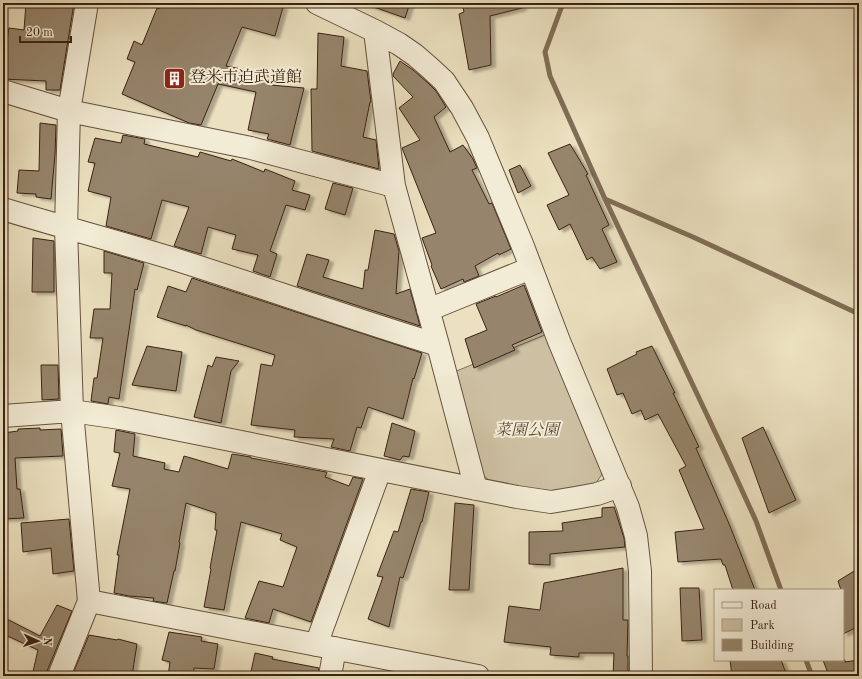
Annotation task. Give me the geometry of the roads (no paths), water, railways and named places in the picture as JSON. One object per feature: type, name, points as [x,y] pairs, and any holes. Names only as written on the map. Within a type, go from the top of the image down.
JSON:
[{"type":"street","points":[[60,676],[89,601],[72,411],[66,228],[69,111],[87,3]]},
{"type":"street","points":[[317,3],[375,31],[399,44],[415,55],[444,81],[462,108],[478,138],[559,341],[628,507],[636,536],[640,571],[641,676]]},
{"type":"street","points":[[375,31],[394,186],[476,489]]},
{"type":"street","points":[[3,91],[69,111],[251,148],[394,186]]},
{"type":"street","points":[[3,209],[170,258],[438,345]]},
{"type":"street","points":[[428,310],[531,268]]},
{"type":"street","points":[[3,416],[72,411],[120,418],[517,497],[551,502],[597,494],[620,486]]},
{"type":"street","points":[[330,676],[326,647],[380,470]]},
{"type":"street","points":[[89,601],[478,676]]},
{"type":"waterway","points":[[563,3],[545,52],[550,76],[605,199],[756,521],[781,589]]},
{"type":"waterway","points":[[605,199],[693,237],[859,314]]},
{"type":"waterway","points":[[806,661],[812,676]]},
{"type":"place","name":"登米市迫武道館","points":[[175,78]]},
{"type":"park label","name":"菜園公園","points":[[527,431]]}]
